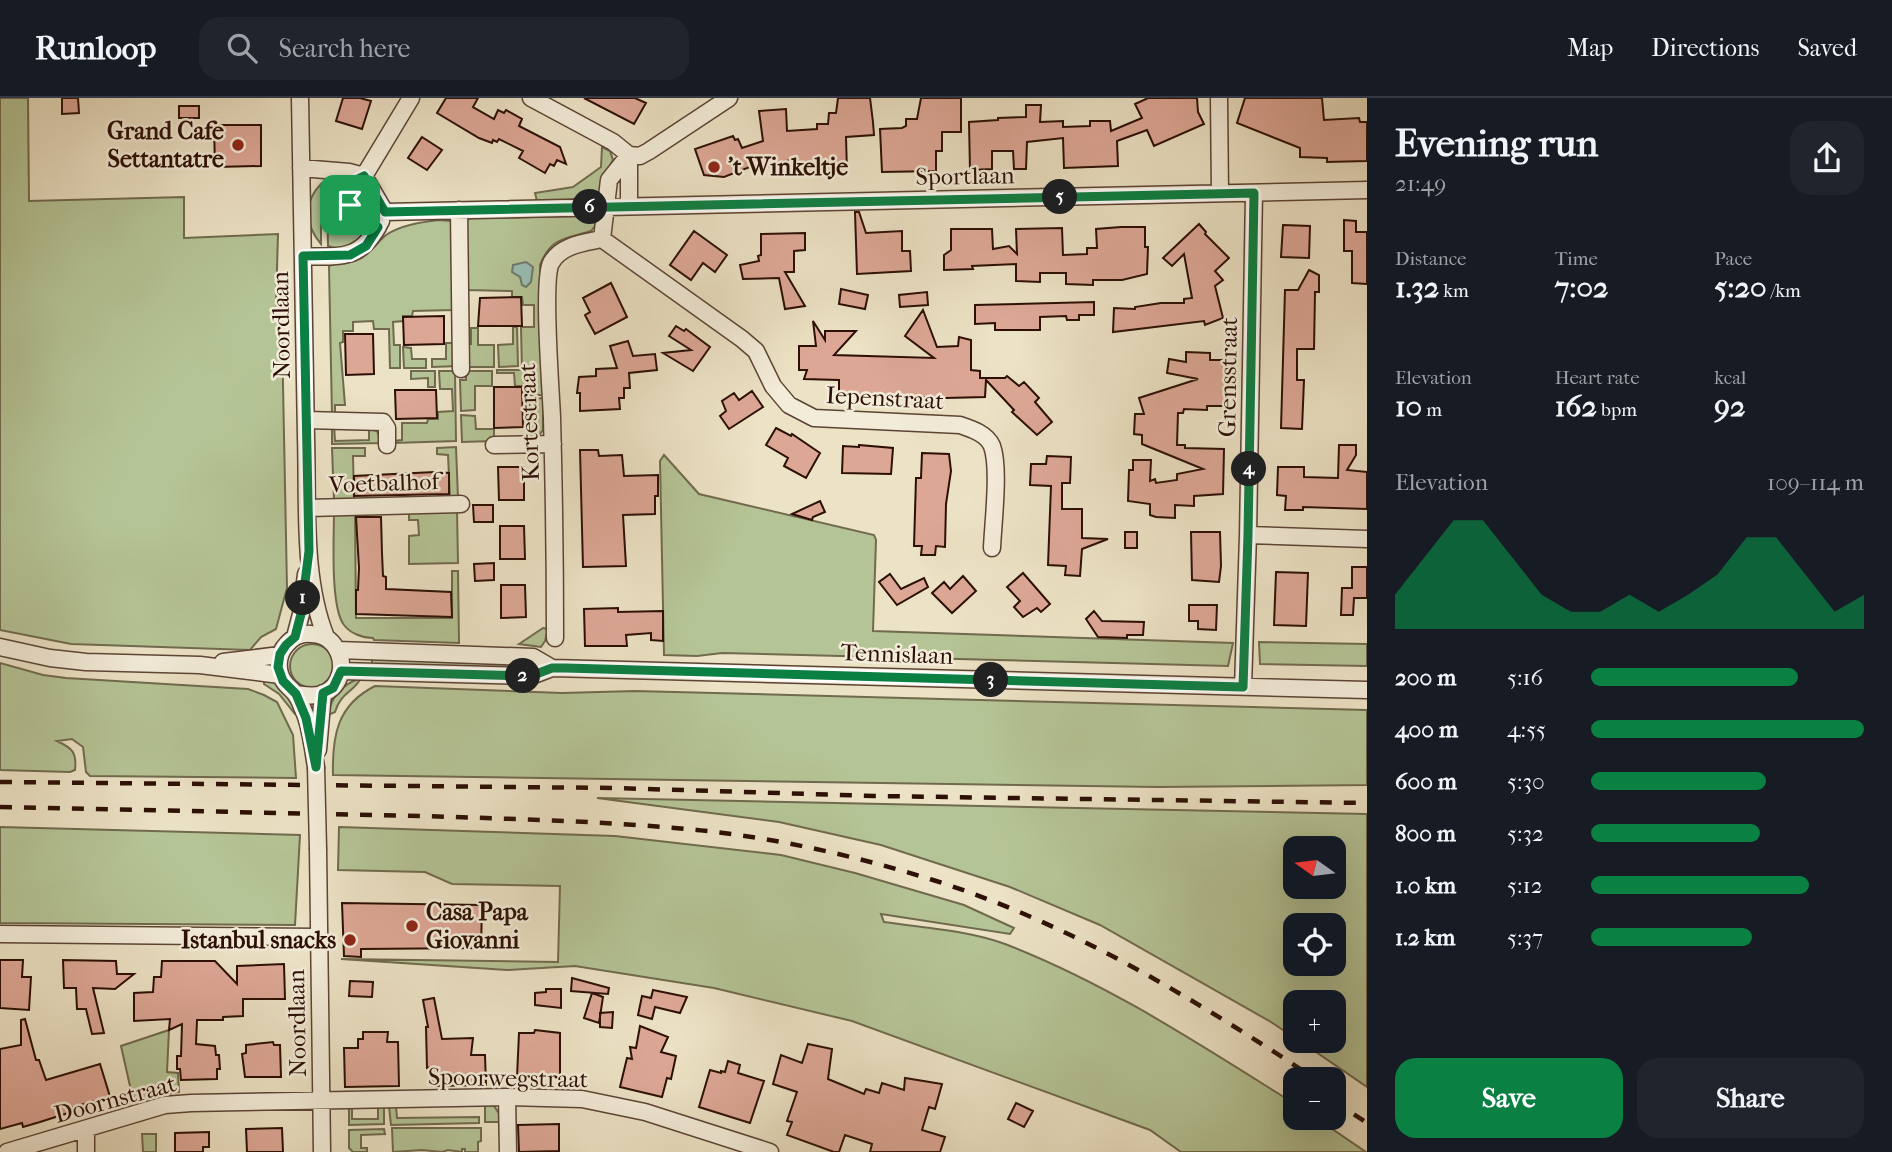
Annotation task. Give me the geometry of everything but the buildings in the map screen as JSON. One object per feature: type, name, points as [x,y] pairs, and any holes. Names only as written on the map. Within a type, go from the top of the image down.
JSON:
[{"type":"street","name":"Noordlaan","points":[[300,98],[309,551],[316,607],[326,637],[338,650]]},
{"type":"street","points":[[382,220],[364,223],[350,205],[349,192],[354,181],[364,176],[411,98]]},
{"type":"street","points":[[531,98],[613,142],[629,155],[639,156],[729,98]]},
{"type":"street","points":[[1219,98],[1220,193]]},
{"type":"street","points":[[629,155],[629,206]]},
{"type":"street","points":[[602,239],[610,180],[629,155]]},
{"type":"street","points":[[302,168],[364,176]]},
{"type":"street","points":[[364,176],[382,220]]},
{"type":"street","name":"Sportlaan","points":[[382,220],[459,210],[1367,190]]},
{"type":"street","name":"Grensstraat","points":[[1243,687],[1254,193]]},
{"type":"street","points":[[459,210],[461,369]]},
{"type":"street","points":[[303,256],[350,255],[366,246],[382,220]]},
{"type":"street","name":"Kortestraat","points":[[555,638],[549,266],[559,252],[602,239]]},
{"type":"street","name":"Iepenstraat","points":[[602,239],[756,351],[773,386],[789,405],[814,418],[960,425],[977,431],[991,445],[995,468],[992,548]]},
{"type":"street","name":"Voetbalhof","points":[[306,420],[383,422],[387,428],[387,446]]},
{"type":"street","points":[[494,445],[553,444]]},
{"type":"street","name":"Voetbalhof","points":[[308,508],[461,504]]},
{"type":"street","points":[[1248,535],[1367,539]]},
{"type":"street","name":"Noordlaan","points":[[280,654],[295,637],[301,614],[309,551]]},
{"type":"street","points":[[295,637],[307,634],[326,637]]},
{"type":"street","points":[[0,647],[50,658],[86,662],[200,664],[280,675],[280,654],[200,664]]},
{"type":"street","points":[[296,694],[313,696],[333,688],[341,671],[338,650]]},
{"type":"street","name":"Tennislaan","points":[[338,650],[533,657],[552,668]]},
{"type":"street","name":"Tennislaan","points":[[341,671],[531,676],[552,668],[1367,690]]},
{"type":"street","name":"Noordlaan","points":[[280,675],[296,694],[306,718],[316,767]]},
{"type":"street","name":"Noordlaan","points":[[322,1152],[316,767],[323,693]]},
{"type":"street","points":[[0,934],[318,937]]},
{"type":"street","points":[[507,1097],[508,1152]]},
{"type":"street","name":"Spoorwegstraat","points":[[321,1101],[507,1097],[582,1099],[645,1112],[770,1152]]},
{"type":"street","name":"Doornstraat","points":[[7,1152],[165,1105],[191,1102],[321,1101]]},
{"type":"street","points":[[86,1130],[86,1152]]},
{"type":"green space","points":[[0,98],[28,98],[29,201],[184,197],[184,238],[278,234],[276,303],[282,333],[287,588],[276,629],[261,637],[250,650],[71,644],[0,630]]},
{"type":"green space","points":[[602,147],[610,151],[613,160],[595,199],[537,201],[535,193],[573,187],[601,167]]},
{"type":"green space","points":[[337,177],[347,181],[367,230],[354,243],[334,248],[328,246],[327,181]]},
{"type":"green space","points":[[321,184],[321,244],[312,229],[308,214],[311,198]]},
{"type":"green space","points":[[356,184],[370,203],[371,221],[356,210]]},
{"type":"green space","points":[[590,216],[595,220],[591,231],[554,244],[540,265],[544,395],[525,395],[524,386],[515,386],[514,373],[497,373],[497,370],[522,370],[521,327],[534,327],[534,305],[523,305],[522,297],[512,297],[512,291],[465,290],[466,220]]},
{"type":"green space","points":[[439,220],[451,221],[453,310],[413,311],[412,316],[403,316],[403,321],[393,322],[394,345],[400,345],[400,368],[390,368],[389,329],[374,329],[373,321],[353,322],[353,331],[343,331],[343,342],[340,343],[345,405],[335,405],[335,416],[332,416],[329,266],[361,258],[386,235],[398,229]]},
{"type":"green space","points":[[513,327],[517,327],[518,366],[499,367],[498,345],[513,344]]},
{"type":"green space","points":[[471,328],[478,328],[478,345],[494,345],[494,367],[466,367],[465,344],[471,344]]},
{"type":"green space","points":[[446,343],[459,343],[459,366],[432,367],[432,359],[446,359]]},
{"type":"green space","points":[[403,347],[411,348],[412,359],[426,359],[426,368],[404,368]]},
{"type":"green space","points":[[411,371],[435,371],[435,387],[428,387],[428,378],[411,379]]},
{"type":"green space","points":[[439,371],[455,371],[456,441],[394,443],[402,440],[402,423],[427,423],[428,419],[438,419],[438,412],[453,411],[452,389],[440,389]]},
{"type":"green space","points":[[466,371],[492,371],[492,386],[475,386],[475,410],[461,411],[460,380],[466,380]]},
{"type":"green space","points":[[543,398],[543,430],[529,438],[529,399]]},
{"type":"green space","points":[[461,415],[475,416],[476,429],[494,429],[494,441],[462,442]]},
{"type":"green space","points":[[332,424],[335,441],[369,440],[369,429],[377,431],[382,443],[332,444]]},
{"type":"green space","points":[[456,447],[458,498],[450,498],[448,455],[437,454],[437,448]]},
{"type":"green space","points":[[332,448],[365,448],[365,456],[353,456],[354,501],[334,501]]},
{"type":"green space","points":[[664,455],[699,494],[874,535],[873,631],[1233,643],[1228,666],[722,653],[697,656],[664,655],[660,461]]},
{"type":"green space","points":[[457,510],[458,563],[409,564],[409,536],[419,535],[418,520],[409,520],[409,511]]},
{"type":"green space","points":[[355,511],[356,618],[452,618],[452,571],[458,571],[459,643],[374,640],[357,635],[344,625],[335,588],[334,512]]},
{"type":"green space","points":[[543,628],[548,629],[541,647],[519,644]]},
{"type":"green space","points":[[1259,642],[1367,644],[1367,666],[1260,664]]},
{"type":"green space","points":[[312,644],[328,650],[334,666],[328,682],[312,688],[296,682],[290,666],[296,650]]},
{"type":"green space","points":[[372,658],[534,665],[533,670],[372,668]]},
{"type":"green space","points":[[0,663],[43,675],[66,678],[248,689],[264,695],[277,702],[293,735],[296,778],[90,776],[86,772],[83,747],[72,739],[57,741],[72,751],[75,770],[0,770]]},
{"type":"green space","points":[[361,678],[340,700],[335,712],[328,715],[339,692]]},
{"type":"green space","points":[[264,679],[277,684],[286,692],[300,714],[295,714],[279,694],[264,684]]},
{"type":"green space","points":[[375,686],[562,693],[635,691],[1367,710],[1367,785],[1158,787],[333,775],[334,747],[339,723],[352,702]]},
{"type":"green space","points":[[597,798],[1367,814],[1367,1087],[1346,1073],[1346,1067],[1338,1067],[1317,1053],[1346,1053],[1346,990],[1283,990],[1283,1030],[1100,925],[1010,887],[881,845],[779,822]]},
{"type":"green space","points":[[0,827],[300,835],[295,925],[0,923]]},
{"type":"green space","points":[[339,827],[615,836],[781,855],[855,873],[964,905],[1014,928],[1010,934],[881,914],[884,922],[961,932],[991,939],[1044,960],[1154,1017],[1283,1096],[1283,1130],[1334,1130],[1366,1152],[1181,1152],[1150,1130],[852,1021],[714,988],[575,966],[507,970],[341,959],[558,962],[560,886],[452,884],[425,872],[338,870]]},
{"type":"green space","points":[[169,1030],[167,1072],[178,1073],[179,1092],[137,1100],[132,1095],[121,1046]]},
{"type":"green space","points":[[485,1104],[494,1106],[500,1115],[500,1122],[485,1122]]},
{"type":"green space","points":[[389,1106],[396,1106],[397,1118],[479,1117],[479,1123],[391,1125]]},
{"type":"green space","points":[[349,1107],[352,1107],[352,1119],[378,1119],[378,1107],[384,1107],[384,1124],[349,1125]]},
{"type":"green space","points":[[392,1128],[481,1128],[481,1141],[478,1142],[478,1152],[465,1152],[465,1149],[462,1149],[462,1152],[393,1152]]},
{"type":"green space","points":[[384,1129],[385,1134],[361,1135],[361,1148],[367,1148],[367,1152],[353,1152],[349,1148],[349,1130]]},
{"type":"green space","points":[[142,1134],[156,1134],[156,1152],[143,1152]]},
{"type":"water","points":[[526,262],[533,267],[531,282],[526,287],[522,285],[520,277],[512,272],[513,265]]},
{"type":"railway","points":[[0,782],[615,788],[875,796],[1367,803]]},
{"type":"railway","points":[[0,807],[594,822],[727,833],[816,849],[933,880],[1035,919],[1132,966],[1226,1021],[1297,1067]]},
{"type":"railway","points":[[1346,1109],[1367,1123]]},
{"type":"place","name":"Grand Cafe Settantatre","points":[[238,145]]},
{"type":"place","name":"'t Winkeltje","points":[[714,167]]},
{"type":"place","name":"Casa Papa Giovanni","points":[[412,926]]},
{"type":"place","name":"Istanbul snacks","points":[[350,940]]},
{"type":"route","points":[[364,176],[385,212],[1254,193],[1243,687],[565,668],[552,668],[531,676],[341,671],[333,688],[323,693],[316,767],[306,718],[296,694],[283,681],[278,667],[280,654],[295,637],[301,614],[309,551],[303,256],[350,255],[366,246],[378,227],[364,223],[350,205],[349,192],[354,181],[364,176]]}]
